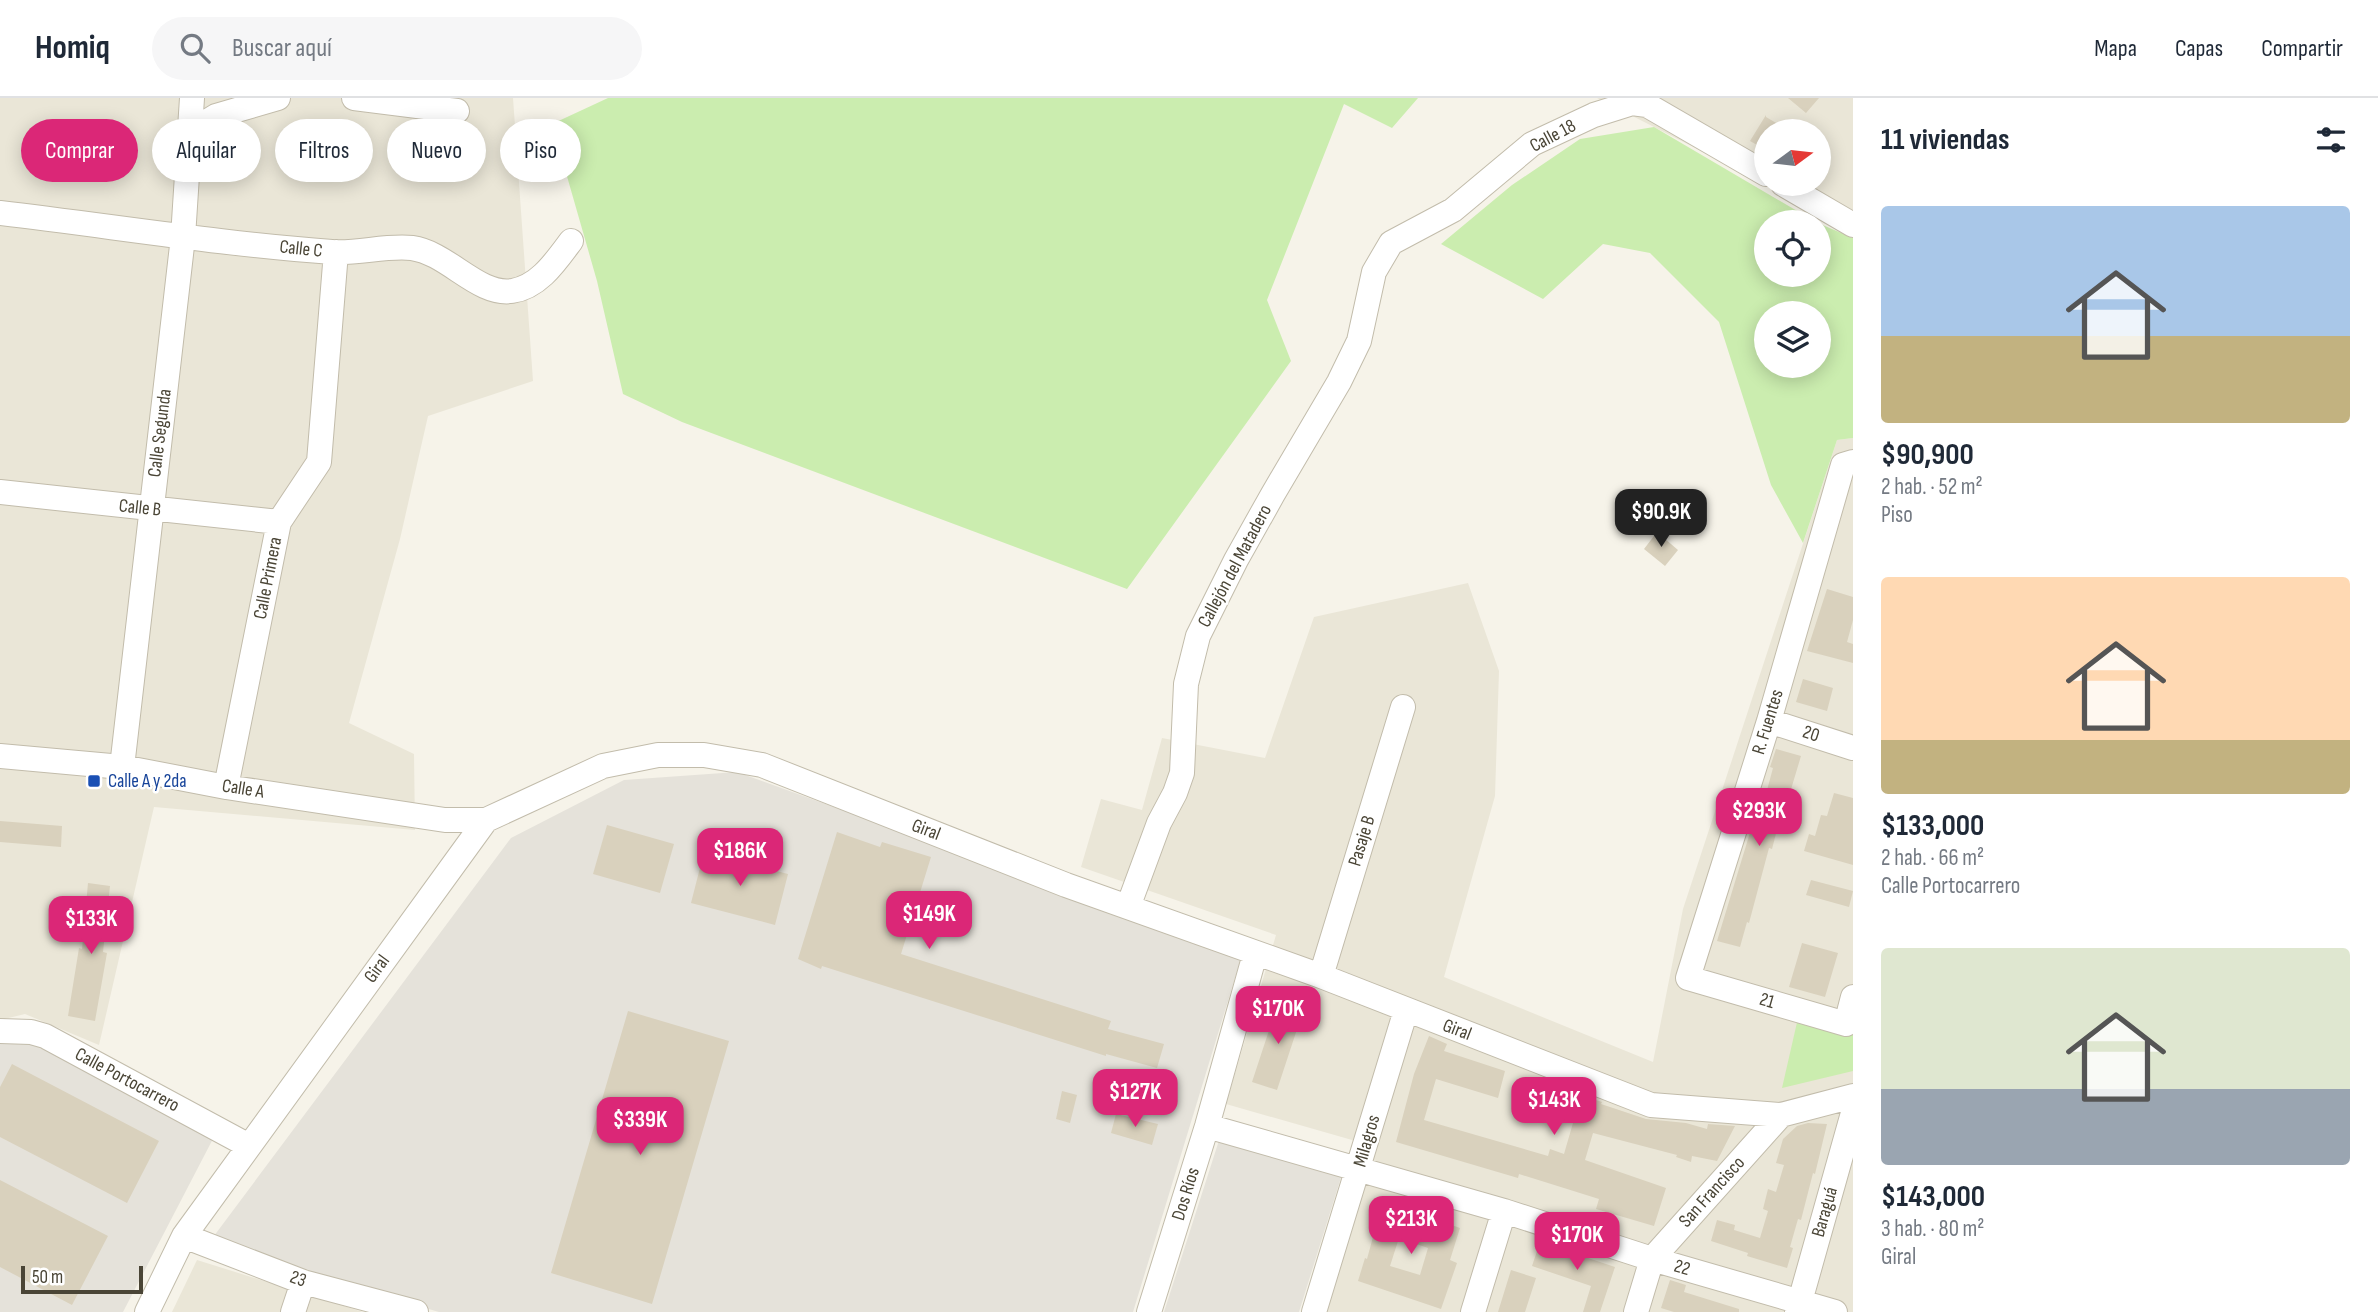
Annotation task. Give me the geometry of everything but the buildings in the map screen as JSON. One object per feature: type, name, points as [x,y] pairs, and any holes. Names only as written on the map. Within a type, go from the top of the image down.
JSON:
[{"type":"street","name":"Calle Segunda","points":[[191,119],[192,98]]},
{"type":"street","points":[[211,119],[278,98]]},
{"type":"street","points":[[354,98],[457,111]]},
{"type":"street","name":"Calle 18","points":[[1391,243],[1452,211],[1532,144],[1594,115],[1632,103],[1649,101],[1754,167]]},
{"type":"street","name":"Calle Segunda","points":[[122,767],[183,237],[187,182]]},
{"type":"street","points":[[1803,196],[1853,225]]},
{"type":"street","name":"Calle C","points":[[0,213],[183,237],[336,252],[411,248],[444,260],[493,292],[514,291],[532,283],[548,271],[571,241]]},
{"type":"street","name":"Callejón del Matadero","points":[[1128,907],[1159,823],[1182,773],[1186,684],[1198,636],[1236,560],[1339,382],[1359,341],[1374,272],[1391,243]]},
{"type":"street","name":"Calle Primera","points":[[226,787],[279,522],[319,462],[336,252]]},
{"type":"street","name":"R. Fuentes","points":[[1688,978],[1848,464]]},
{"type":"street","name":"Calle B","points":[[0,492],[279,522]]},
{"type":"street","name":"Pasaje B","points":[[1321,976],[1403,707]]},
{"type":"street","name":"20","points":[[1769,721],[1853,748]]},
{"type":"street","name":"Giral","points":[[147,1312],[184,1236],[486,820],[603,766],[658,755],[704,755],[762,765],[1128,907],[1321,976],[1651,1105],[1781,1115],[1853,1096]]},
{"type":"street","name":"Calle A","points":[[0,756],[122,767],[226,787],[445,820],[486,820]]},
{"type":"street","name":"Dos Ríos","points":[[1149,1312],[1208,1126],[1255,954]]},
{"type":"street","name":"21","points":[[1688,978],[1846,1024],[1853,997]]},
{"type":"street","name":"Milagros","points":[[1314,1312],[1406,1010]]},
{"type":"street","name":"Calle Portocarrero","points":[[0,1031],[31,1032],[45,1037],[249,1146]]},
{"type":"street","name":"Baraguá","points":[[1799,1307],[1853,1113]]},
{"type":"street","name":"San Francisco","points":[[1636,1312],[1652,1259],[1781,1115]]},
{"type":"street","name":"22","points":[[1208,1126],[1504,1210],[1799,1307],[1835,1312]]},
{"type":"street","points":[[1473,1312],[1504,1210]]},
{"type":"street","name":"23","points":[[184,1236],[303,1282],[416,1312]]},
{"type":"street","points":[[293,1312],[303,1282]]},
{"type":"shaded area","points":[[0,98],[513,98],[514,119],[500,119],[500,182],[519,182],[533,381],[428,416],[400,539],[349,723],[414,754],[415,830],[154,807],[99,1045],[25,1014],[0,1020]]},
{"type":"shaded area","points":[[1597,98],[1853,98],[1853,228],[1831,217],[1831,210],[1817,210],[1790,196],[1831,196],[1831,119],[1754,119],[1754,178]]},
{"type":"shaded area","points":[[1853,438],[1853,1312],[1318,1312],[1373,1146],[1226,1104],[1276,935],[1081,867],[1101,799],[1142,810],[1162,738],[1265,758],[1314,617],[1468,583],[1499,671],[1495,796],[1444,977],[1653,1062],[1683,909],[1837,440]]},
{"type":"shaded area","points":[[737,772],[1242,955],[1133,1312],[439,1312],[208,1244],[511,838],[624,780]]},
{"type":"shaded area","points":[[25,1037],[216,1133],[123,1312],[0,1312],[0,1038]]},
{"type":"shaded area","points":[[1222,1131],[1344,1168],[1299,1312],[1164,1312]]},
{"type":"shaded area","points":[[197,1260],[363,1312],[172,1312]]},
{"type":"green space","points":[[608,98],[1418,98],[1392,128],[1344,104],[1267,300],[1291,361],[1127,589],[682,422],[623,394],[597,281],[569,182],[581,182],[581,119],[563,119]]},
{"type":"green space","points":[[1654,127],[1754,186],[1754,196],[1772,196],[1796,210],[1754,210],[1754,287],[1831,287],[1831,229],[1853,238],[1853,438],[1837,440],[1803,543],[1771,485],[1719,322],[1650,253],[1603,244],[1543,299],[1441,244],[1512,185],[1580,139]]},
{"type":"green space","points":[[1798,1018],[1853,1032],[1853,1071],[1782,1088]]},
{"type":"place","name":"Calle A y 2da","points":[[94,781]]}]
